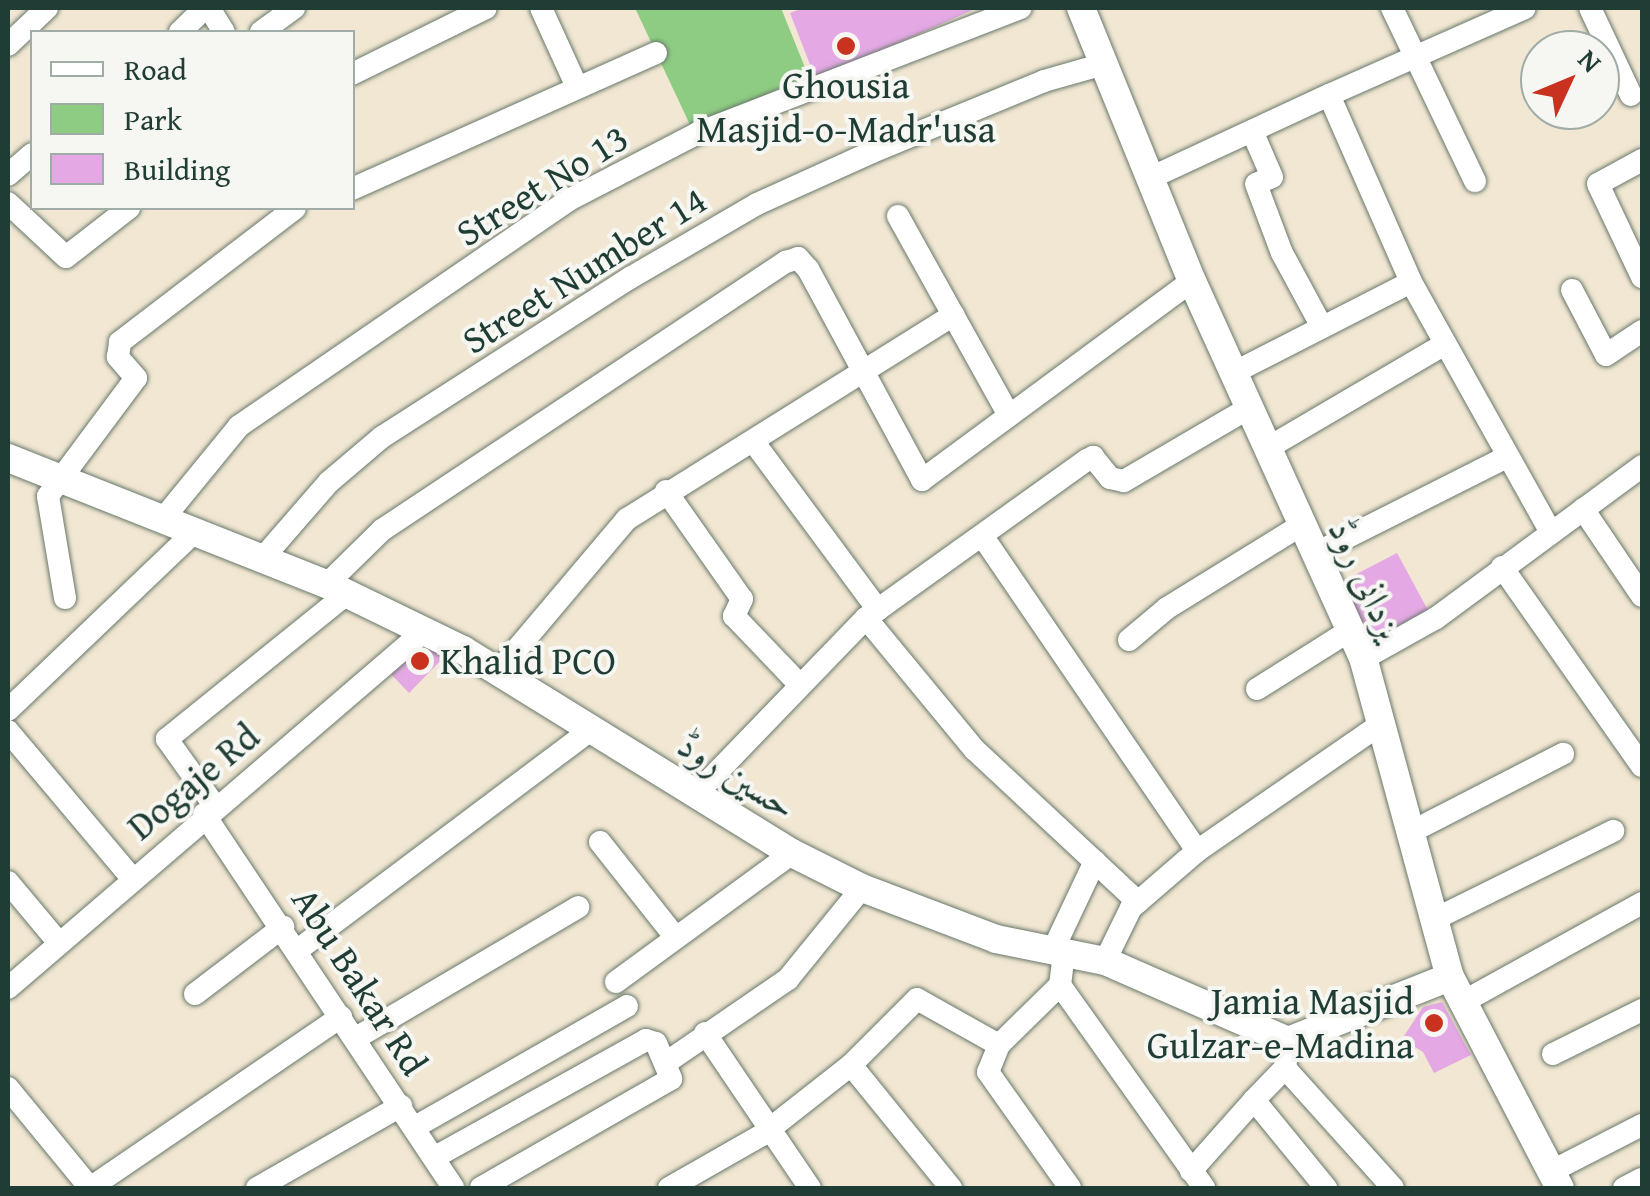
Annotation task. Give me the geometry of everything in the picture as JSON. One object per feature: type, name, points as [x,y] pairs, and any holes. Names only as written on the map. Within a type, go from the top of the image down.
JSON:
[{"type":"street","points":[[8,45],[47,8]]},
{"type":"street","points":[[182,30],[207,8],[223,30]]},
{"type":"street","points":[[263,30],[294,8]]},
{"type":"street","points":[[355,73],[486,8]]},
{"type":"street","points":[[540,8],[577,86]]},
{"type":"street","name":"Street No 13","points":[[162,519],[239,426],[568,201],[698,134],[1020,8]]},
{"type":"street","name":"یزدانی روڈ","points":[[1080,8],[1100,65],[1192,281],[1237,371],[1300,526],[1363,659],[1455,990],[1555,1180]]},
{"type":"street","points":[[1392,8],[1475,181]]},
{"type":"street","points":[[1590,8],[1631,95]]},
{"type":"street","points":[[1148,179],[1515,10]]},
{"type":"street","points":[[355,188],[656,52]]},
{"type":"street","name":"Street Number 14","points":[[262,559],[329,482],[382,437],[630,278],[806,181],[1044,81],[1100,65]]},
{"type":"street","points":[[1329,94],[1411,282],[1551,532]]},
{"type":"street","points":[[1252,131],[1272,178],[1256,184],[1282,253],[1321,325]]},
{"type":"street","points":[[8,174],[30,156]]},
{"type":"street","points":[[1642,160],[1598,184],[1642,277]]},
{"type":"street","points":[[8,203],[66,256],[126,210]]},
{"type":"street","points":[[65,598],[48,501],[60,478],[136,378],[118,357],[120,342],[292,210]]},
{"type":"street","points":[[898,216],[1008,414]]},
{"type":"street","points":[[337,589],[382,530],[786,262],[798,258],[808,269],[922,480],[1192,281]]},
{"type":"street","points":[[1237,371],[1411,282]]},
{"type":"street","points":[[1572,290],[1606,354],[1642,331]]},
{"type":"street","points":[[501,668],[627,519],[666,491],[953,315]]},
{"type":"street","points":[[1266,448],[1443,345]]},
{"type":"street","points":[[696,793],[872,614],[1086,460],[1094,457],[1110,478],[1124,480],[1249,408]]},
{"type":"street","points":[[753,441],[872,614],[974,750],[1138,902]]},
{"type":"street","points":[[1314,554],[1507,457]]},
{"type":"street","name":"حسین روڈ","points":[[8,458],[337,589],[501,668],[792,853],[862,888],[996,938],[1105,961],[1244,1027],[1287,1054]]},
{"type":"street","points":[[1363,659],[1436,618],[1642,466]]},
{"type":"street","points":[[666,491],[742,599],[734,616],[799,684]]},
{"type":"street","points":[[1583,509],[1642,596]]},
{"type":"street","points":[[1129,640],[1167,608],[1300,526]]},
{"type":"street","points":[[8,710],[194,532]]},
{"type":"street","points":[[982,537],[1197,851]]},
{"type":"street","points":[[1502,567],[1642,766]]},
{"type":"street","name":"Abu Bakar Rd","points":[[337,589],[167,739],[283,927],[415,1128],[440,1178]]},
{"type":"street","name":"Dogaje Rd","points":[[8,988],[210,809],[354,696],[424,630]]},
{"type":"street","points":[[1257,689],[1349,630]]},
{"type":"street","points":[[1105,961],[1138,902],[1197,851],[1381,724]]},
{"type":"street","points":[[298,949],[592,729]]},
{"type":"street","points":[[8,731],[132,878]]},
{"type":"street","points":[[1411,832],[1563,754]]},
{"type":"street","points":[[1435,919],[1613,831]]},
{"type":"street","points":[[600,842],[676,938]]},
{"type":"street","points":[[616,982],[792,853]]},
{"type":"street","points":[[1095,862],[1058,952],[1060,984],[1197,1180],[1287,1054],[1455,990],[1642,902]]},
{"type":"street","points":[[8,882],[59,943]]},
{"type":"street","points":[[667,1062],[788,979],[862,888]]},
{"type":"street","points":[[356,1038],[578,907]]},
{"type":"street","points":[[195,994],[283,927]]},
{"type":"street","points":[[1060,984],[999,1045],[988,1072],[1061,1185]]},
{"type":"street","points":[[680,1186],[851,1066],[917,999],[999,1045]]},
{"type":"street","points":[[415,1128],[627,1006]]},
{"type":"street","points":[[1554,1054],[1642,1010]]},
{"type":"street","points":[[8,1088],[90,1188],[341,1017]]},
{"type":"street","points":[[705,1033],[810,1188]]},
{"type":"street","points":[[440,1178],[646,1040],[667,1062],[667,1082],[481,1188]]},
{"type":"street","points":[[1287,1054],[1393,1188]]},
{"type":"street","points":[[851,1066],[951,1188]]},
{"type":"street","points":[[1254,1100],[1326,1188]]},
{"type":"street","points":[[256,1188],[401,1106]]},
{"type":"street","points":[[1555,1180],[1642,1125]]},
{"type":"street","points":[[1624,1188],[1642,1179]]},
{"type":"green space","points":[[635,8],[781,8],[808,75],[692,129]]},
{"type":"building","name":"Ghousia Masjid-o-Madr'usa","points":[[803,8],[977,8],[816,80],[790,13]]},
{"type":"building","points":[[1397,553],[1429,612],[1378,641],[1359,635],[1343,581]]},
{"type":"building","name":"Khalid PCO","points":[[425,636],[451,650],[409,693],[389,672]]},
{"type":"building","name":"Jamia Masjid Gulzar-e-Madina","points":[[1442,1002],[1471,1055],[1434,1073],[1423,1052],[1402,1039],[1423,1007]]},
{"type":"place","name":"Ghousia Masjid-o-Madr'usa","points":[[846,46]]},
{"type":"place","name":"Khalid PCO","points":[[420,661]]},
{"type":"place","name":"Jamia Masjid Gulzar-e-Madina","points":[[1434,1023]]}]
